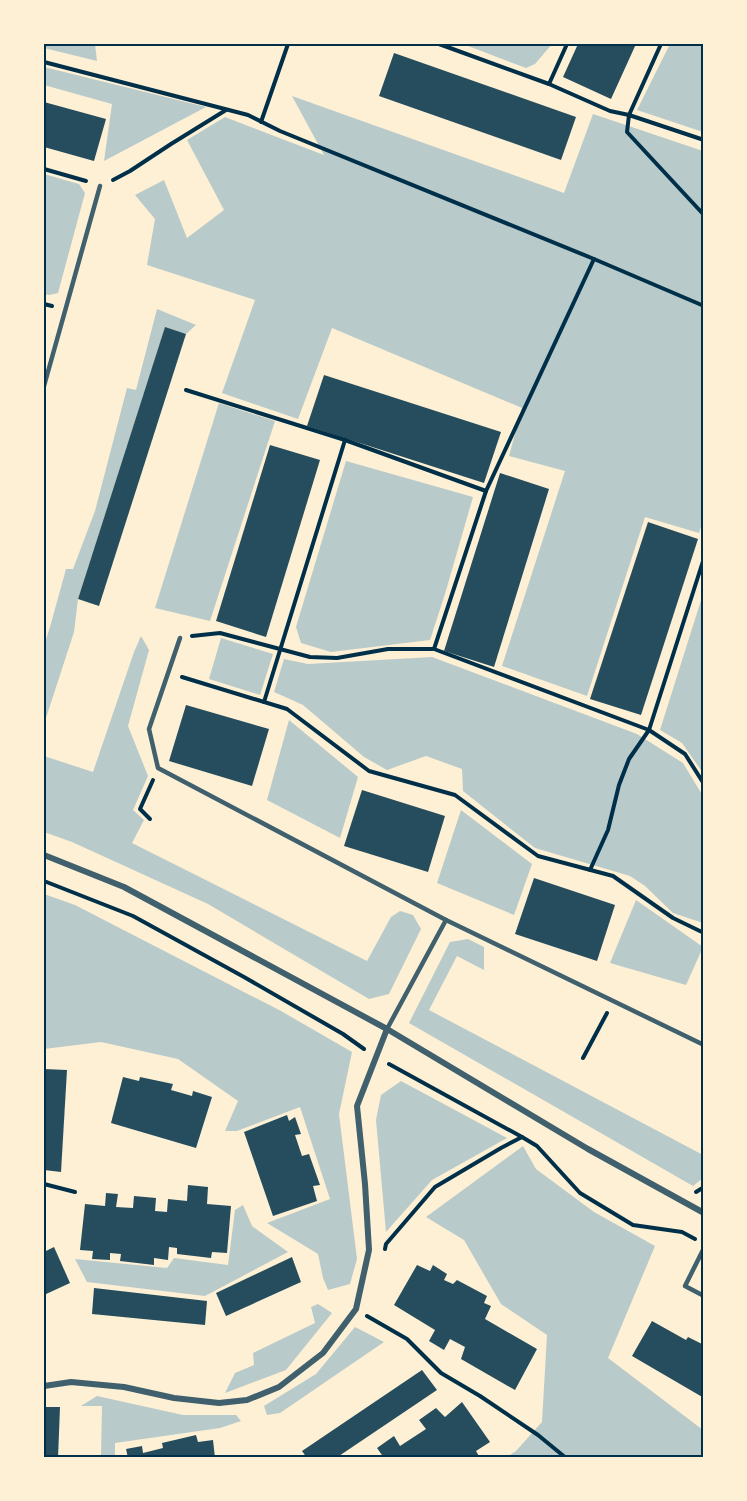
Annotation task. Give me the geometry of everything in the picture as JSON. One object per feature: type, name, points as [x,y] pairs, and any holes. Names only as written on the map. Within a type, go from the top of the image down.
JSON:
[{"type":"street","points":[[44,855],[124,887],[387,1029],[588,1149],[704,1213]]},
{"type":"street","points":[[44,1386],[71,1382],[124,1387],[174,1398],[219,1404],[247,1400],[279,1387],[323,1353],[356,1309],[369,1250],[357,1106],[387,1029]]},
{"type":"lane","points":[[44,386],[100,186]]},
{"type":"lane","points":[[180,638],[149,729],[158,768],[446,920],[704,1045]]},
{"type":"lane","points":[[387,1029],[446,920]]},
{"type":"lane","points":[[704,1248],[685,1286],[704,1296]]},
{"type":"path","points":[[261,122],[288,44]]},
{"type":"path","points":[[440,44],[549,84],[610,111],[704,140]]},
{"type":"path","points":[[549,84],[567,44]]},
{"type":"path","points":[[661,44],[629,115],[627,132],[704,215]]},
{"type":"path","points":[[44,62],[248,115],[280,131],[704,306]]},
{"type":"path","points":[[44,169],[100,186],[130,171],[227,110]]},
{"type":"path","points":[[434,649],[486,491],[594,259]]},
{"type":"path","points":[[186,390],[345,440],[486,491]]},
{"type":"path","points":[[264,702],[345,440]]},
{"type":"path","points":[[590,870],[608,830],[619,784],[629,759],[649,730],[704,558]]},
{"type":"path","points":[[180,638],[220,633],[310,657],[337,658],[388,649],[434,649],[649,730],[685,754],[704,784]]},
{"type":"path","points":[[168,673],[287,709],[369,771],[455,795],[538,856],[613,876],[673,918],[704,933]]},
{"type":"path","points":[[150,819],[140,808],[158,768]]},
{"type":"path","points":[[44,881],[133,915],[343,1034],[376,1057],[522,1137],[537,1146],[580,1193],[633,1226],[682,1232],[704,1244]]},
{"type":"path","points":[[583,1058],[613,1001]]},
{"type":"path","points":[[384,1255],[386,1244],[435,1187],[522,1137]]},
{"type":"path","points":[[44,1184],[75,1192]]},
{"type":"path","points":[[369,1317],[371,1307]]},
{"type":"path","points":[[356,1309],[406,1339],[441,1373],[529,1428],[566,1458]]},
{"type":"shaded area","points":[[44,44],[95,44],[97,61],[44,48]]},
{"type":"shaded area","points":[[463,44],[552,44],[535,64],[526,68]]},
{"type":"shaded area","points":[[670,44],[703,44],[703,132],[637,110]]},
{"type":"shaded area","points":[[44,67],[206,107],[104,161],[112,104],[44,85]]},
{"type":"shaded area","points":[[292,96],[564,193],[593,114],[703,151],[703,520],[699,533],[645,517],[587,696],[502,666],[565,471],[509,456],[522,408],[332,328],[298,419],[222,393],[255,300],[147,265],[155,219],[135,195],[164,180],[187,238],[224,210],[187,140],[225,117],[324,155]]},
{"type":"shaded area","points":[[44,174],[79,184],[85,193],[58,293],[49,295],[44,294]]},
{"type":"shaded area","points":[[157,309],[196,325],[186,334],[165,328],[78,599],[74,632],[44,724],[44,646],[66,569],[73,569],[95,511],[127,388],[136,390]]},
{"type":"shaded area","points":[[219,403],[275,421],[210,621],[155,608]]},
{"type":"shaded area","points":[[346,461],[473,497],[430,640],[331,652],[301,643],[296,627]]},
{"type":"shaded area","points":[[703,594],[703,773],[682,743],[660,730]]},
{"type":"shaded area","points":[[141,636],[149,650],[128,726],[148,776],[133,810],[144,820],[132,843],[367,961],[391,917],[400,911],[413,915],[421,929],[389,994],[369,999],[208,904],[72,842],[44,832],[44,756],[93,772]]},
{"type":"shaded area","points":[[221,638],[273,654],[260,695],[209,679]]},
{"type":"shaded area","points":[[432,657],[637,734],[683,763],[703,796],[703,923],[673,913],[645,886],[630,876],[535,848],[463,791],[462,769],[426,756],[387,770],[364,757],[303,705],[274,692],[284,659],[308,664]]},
{"type":"shaded area","points":[[289,720],[358,777],[340,838],[267,800]]},
{"type":"shaded area","points":[[461,810],[532,864],[514,915],[437,883]]},
{"type":"shaded area","points":[[44,894],[75,905],[281,1011],[352,1052],[339,1114],[357,1259],[350,1284],[328,1290],[318,1254],[267,1223],[330,1199],[300,1107],[237,1131],[225,1131],[238,1101],[178,1059],[101,1042],[44,1049]]},
{"type":"shaded area","points":[[636,900],[703,947],[686,985],[610,963]]},
{"type":"shaded area","points":[[468,939],[484,947],[484,970],[457,956],[429,1010],[703,1155],[703,1178],[693,1186],[409,1023],[450,942]]},
{"type":"shaded area","points":[[401,1081],[507,1138],[432,1180],[386,1232],[376,1120],[381,1095]]},
{"type":"shaded area","points":[[523,1146],[536,1169],[594,1212],[655,1246],[608,1358],[703,1430],[703,1457],[507,1457],[516,1451],[542,1422],[547,1335],[501,1304],[464,1240],[426,1217]]},
{"type":"shaded area","points":[[243,1205],[252,1226],[288,1252],[205,1296],[87,1282],[75,1259],[167,1268],[174,1258],[228,1265],[235,1210]]},
{"type":"shaded area","points":[[318,1304],[332,1313],[286,1370],[225,1393],[235,1373],[254,1365],[253,1353],[315,1323],[311,1307]]},
{"type":"shaded area","points":[[355,1327],[384,1342],[280,1413],[267,1415],[264,1406],[316,1374]]},
{"type":"shaded area","points":[[97,1396],[183,1415],[236,1415],[241,1421],[220,1428],[115,1443],[115,1457],[101,1457],[102,1406],[81,1406]]},
{"type":"building","points":[[578,44],[636,44],[611,99],[563,77]]},
{"type":"building","points":[[394,53],[576,117],[561,160],[379,96]]},
{"type":"building","points":[[44,102],[106,119],[94,161],[44,147]]},
{"type":"building","points":[[165,327],[186,334],[99,606],[78,599]]},
{"type":"building","points":[[324,375],[501,432],[484,483],[307,426]]},
{"type":"building","points":[[270,445],[320,460],[266,637],[216,621]]},
{"type":"building","points":[[500,473],[549,489],[494,667],[444,651]]},
{"type":"building","points":[[648,522],[698,539],[641,715],[590,699]]},
{"type":"building","points":[[186,705],[269,729],[252,786],[169,761]]},
{"type":"building","points":[[362,790],[445,816],[428,872],[344,846]]},
{"type":"building","points":[[534,878],[615,905],[597,961],[515,934]]},
{"type":"building","points":[[44,1069],[67,1070],[61,1172],[44,1170]]},
{"type":"building","points":[[123,1077],[139,1081],[140,1077],[173,1084],[171,1090],[192,1096],[193,1091],[212,1097],[196,1148],[111,1123]]},
{"type":"building","points":[[287,1115],[289,1121],[295,1117],[301,1134],[295,1135],[302,1156],[309,1154],[320,1185],[313,1186],[317,1201],[273,1216],[244,1132]]},
{"type":"building","points":[[188,1185],[208,1187],[207,1204],[231,1206],[227,1253],[212,1252],[211,1258],[177,1254],[177,1248],[169,1247],[168,1260],[154,1258],[154,1265],[120,1261],[121,1254],[110,1253],[110,1260],[92,1259],[93,1251],[80,1250],[85,1204],[105,1206],[106,1193],[118,1194],[116,1207],[133,1208],[134,1196],[156,1198],[155,1211],[167,1212],[168,1199],[187,1201]]},
{"type":"building","points":[[54,1247],[70,1283],[44,1295],[44,1252]]},
{"type":"building","points":[[292,1257],[301,1282],[226,1316],[216,1293]]},
{"type":"building","points":[[417,1265],[430,1271],[433,1265],[447,1274],[444,1280],[453,1284],[457,1280],[487,1296],[484,1303],[491,1306],[485,1319],[537,1349],[515,1390],[461,1359],[465,1347],[450,1339],[444,1350],[429,1341],[435,1330],[394,1305]]},
{"type":"building","points":[[94,1288],[207,1301],[205,1325],[92,1314]]},
{"type":"building","points":[[652,1321],[686,1340],[688,1337],[704,1345],[704,1398],[632,1356]]},
{"type":"building","points":[[422,1370],[437,1390],[336,1458],[307,1458],[302,1451]]},
{"type":"building","points":[[462,1402],[490,1442],[476,1451],[480,1458],[384,1458],[377,1448],[394,1436],[400,1446],[426,1429],[419,1420],[436,1408],[445,1417]]},
{"type":"building","points":[[44,1407],[60,1407],[58,1458],[44,1458]]},
{"type":"building","points":[[196,1435],[198,1442],[213,1440],[215,1458],[128,1458],[126,1449],[142,1446],[143,1453],[163,1448],[162,1443]]}]
